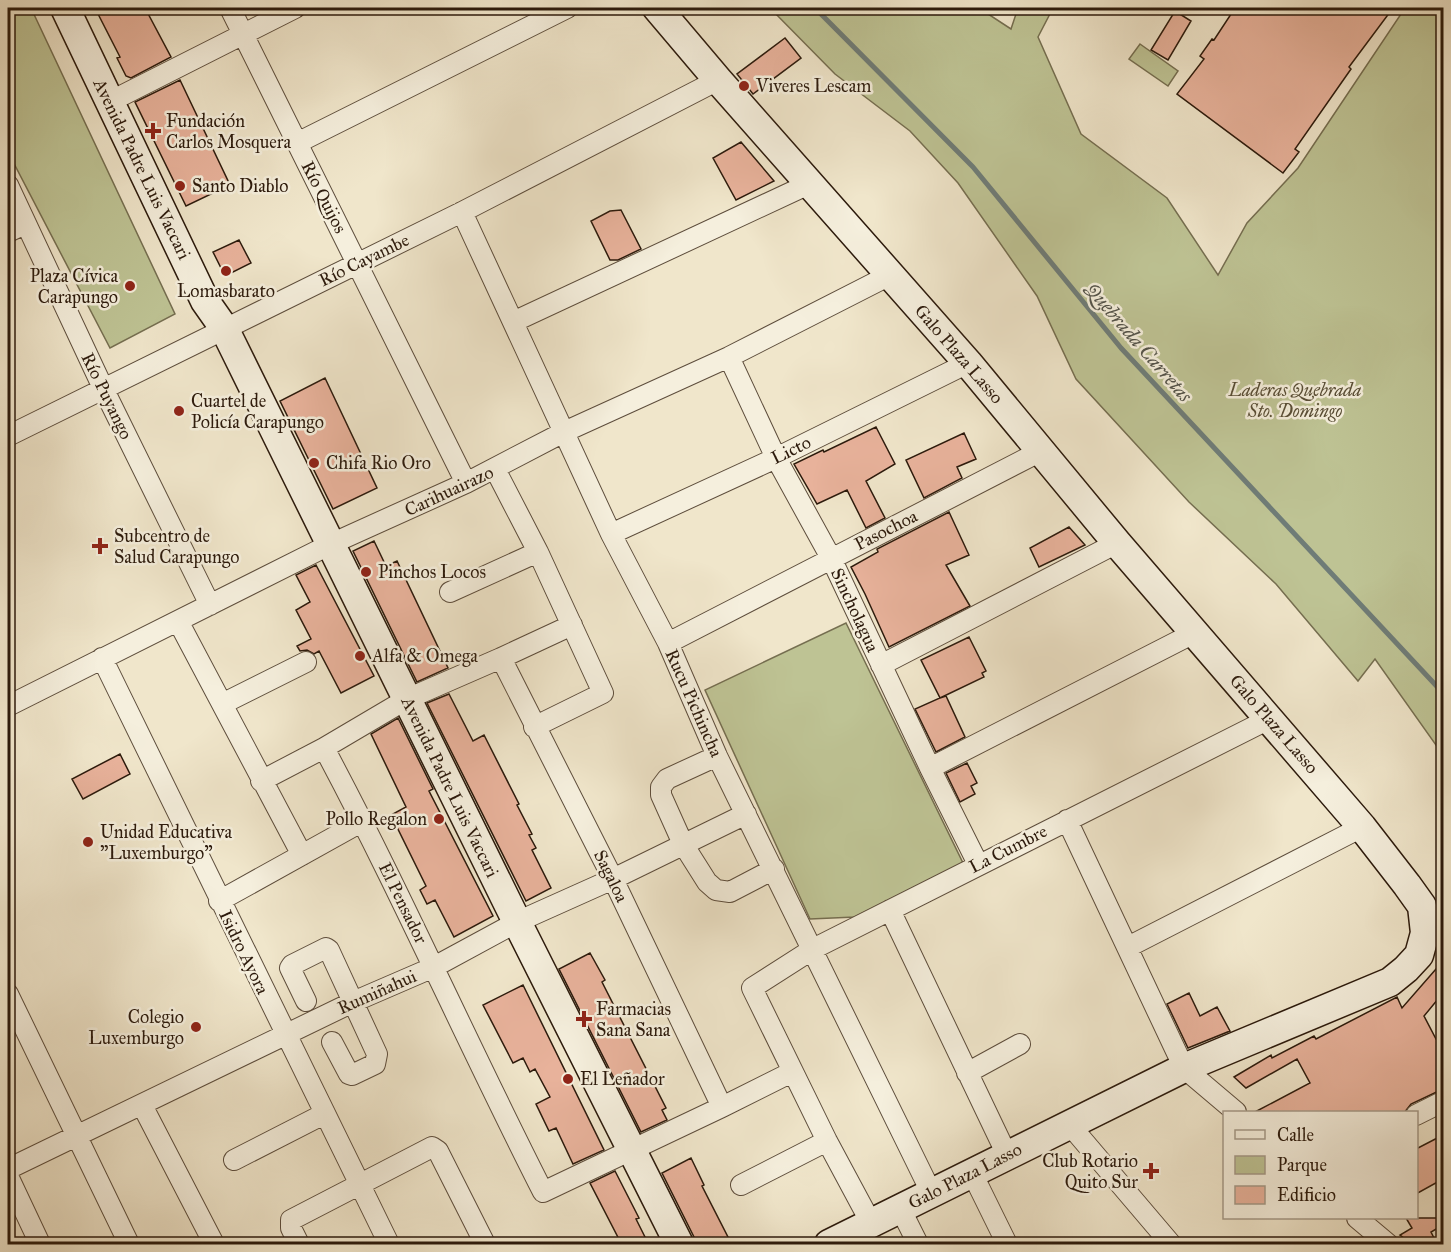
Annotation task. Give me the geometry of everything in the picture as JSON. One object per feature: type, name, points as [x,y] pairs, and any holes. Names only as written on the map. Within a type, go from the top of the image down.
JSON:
[{"type":"street","name":"Avenida Padre Luis Vaccari","points":[[64,8],[205,301],[224,328],[331,544],[399,705],[517,922],[679,1245]]},
{"type":"street","name":"Avenida Padre Luis Vaccari","points":[[82,8],[220,297],[224,328]]},
{"type":"street","name":"Río Quijos","points":[[230,8],[466,483]]},
{"type":"street","points":[[123,95],[295,8]]},
{"type":"street","points":[[297,143],[567,8]]},
{"type":"street","name":"Galo Plaza Lasso","points":[[657,8],[968,363],[1117,543],[1362,827],[1422,906],[1425,933],[1419,955],[1390,982],[1184,1068],[931,1192],[829,1245]]},
{"type":"street","name":"Río Cayambe","points":[[8,436],[462,212],[718,80]]},
{"type":"street","points":[[513,321],[809,184]]},
{"type":"street","name":"Río Puyango","points":[[8,185],[16,228],[103,388],[210,604]]},
{"type":"street","name":"Rucu Pichincha","points":[[462,212],[611,534],[668,643],[717,756],[931,1192]]},
{"type":"street","name":"Carihuairazo","points":[[8,706],[331,544],[466,483],[564,432],[729,357],[890,275]]},
{"type":"street","name":"Sincholagua","points":[[729,357],[776,458],[831,558],[978,864]]},
{"type":"street","name":"Licto","points":[[611,534],[776,458],[968,363]]},
{"type":"street","name":"Pasochoa","points":[[668,643],[1041,451]]},
{"type":"street","points":[[495,469],[538,552],[603,693],[534,727]]},
{"type":"street","points":[[881,664],[1117,543]]},
{"type":"street","points":[[450,592],[538,552]]},
{"type":"street","points":[[178,621],[302,855]]},
{"type":"street","points":[[261,781],[399,705],[572,625]]},
{"type":"street","points":[[930,768],[1196,632]]},
{"type":"street","name":"Isidro Ayora","points":[[102,658],[389,1245]]},
{"type":"street","name":"Sagaloa","points":[[495,661],[534,727],[613,879],[722,1107]]},
{"type":"street","points":[[222,704],[306,662]]},
{"type":"street","name":"La Cumbre","points":[[792,1072],[752,988],[813,950],[978,864],[1269,719]]},
{"type":"street","name":"El Pensador","points":[[324,748],[363,821],[503,1114],[543,1192],[632,1150]]},
{"type":"street","points":[[717,756],[667,779],[661,787],[661,795],[683,844],[707,882],[716,890],[730,892],[774,869]]},
{"type":"street","name":"Rumiñahui","points":[[8,1169],[353,1002],[434,967],[517,922],[613,879],[746,814]]},
{"type":"street","points":[[1067,820],[1184,1068],[1234,1111]]},
{"type":"street","points":[[219,901],[363,821]]},
{"type":"street","points":[[1128,947],[1362,827]]},
{"type":"street","points":[[890,910],[1007,1155]]},
{"type":"street","points":[[306,1001],[290,968],[326,948],[353,1002],[377,1060],[375,1064],[352,1075],[349,1074],[332,1042]]},
{"type":"street","points":[[8,994],[129,1245]]},
{"type":"street","points":[[967,1073],[1020,1044]]},
{"type":"street","points":[[632,1150],[792,1072],[871,1222]]},
{"type":"street","points":[[1418,1114],[1443,1101]]},
{"type":"street","points":[[142,1105],[214,1245]]},
{"type":"street","points":[[234,1160],[324,1114]]},
{"type":"street","points":[[1069,1124],[1171,1245]]},
{"type":"street","points":[[741,1185],[827,1141]]},
{"type":"street","points":[[299,1245],[290,1224],[291,1220],[432,1147],[438,1151],[485,1245]]},
{"type":"street","points":[[972,1173],[1007,1245]]},
{"type":"street","points":[[8,1176],[40,1245]]},
{"type":"street","points":[[900,1208],[918,1245]]},
{"type":"street","points":[[1359,1219],[1388,1245]]},
{"type":"green space","points":[[8,8],[31,8],[175,314],[110,348],[8,152]]},
{"type":"green space","name":"Laderas Quebrada Sto. Domingo","points":[[770,8],[979,8],[1011,29],[1018,8],[1053,8],[1038,37],[1081,134],[1167,198],[1218,275],[1247,223],[1298,168],[1405,8],[1443,8],[1443,755],[1375,659],[1358,681],[1276,584],[1189,502],[1076,379],[1037,296],[958,183],[910,131],[835,74]]},
{"type":"green space","points":[[1140,44],[1178,71],[1168,86],[1129,59]]},
{"type":"green space","points":[[846,623],[963,863],[855,917],[810,919],[705,690]]},
{"type":"building","points":[[95,8],[145,8],[171,57],[131,78],[126,76],[117,58],[120,57]]},
{"type":"building","points":[[1235,8],[1393,8],[1349,67],[1351,69],[1295,149],[1299,152],[1283,173],[1177,94],[1204,59],[1200,56],[1212,39],[1214,40]]},
{"type":"building","points":[[1175,11],[1191,21],[1168,60],[1151,50]]},
{"type":"building","points":[[785,38],[801,58],[753,94],[737,74]]},
{"type":"building","points":[[180,80],[230,185],[186,206],[135,102]]},
{"type":"building","points":[[741,142],[774,181],[736,200],[713,158]]},
{"type":"building","points":[[621,210],[641,249],[618,260],[610,260],[591,221],[610,211]]},
{"type":"building","points":[[239,240],[251,263],[225,276],[213,252]]},
{"type":"building","points":[[325,378],[377,488],[333,509],[280,401]]},
{"type":"building","points":[[876,427],[895,464],[866,481],[885,518],[866,528],[847,490],[817,504],[794,464]]},
{"type":"building","points":[[964,433],[976,459],[957,467],[962,478],[924,498],[906,460]]},
{"type":"building","points":[[949,512],[969,555],[946,565],[970,606],[889,647],[851,567],[878,552],[877,549]]},
{"type":"building","points":[[1069,527],[1085,545],[1039,567],[1030,548]]},
{"type":"building","points":[[374,541],[386,566],[397,561],[448,668],[417,682],[353,551]]},
{"type":"building","points":[[316,565],[374,676],[341,693],[319,651],[314,654],[307,650],[300,651],[297,646],[311,639],[296,610],[310,602],[296,575]]},
{"type":"building","points":[[969,637],[986,671],[982,673],[984,677],[940,698],[921,660]]},
{"type":"building","points":[[449,694],[473,741],[484,735],[532,834],[529,835],[536,848],[532,850],[551,888],[526,901],[427,703]]},
{"type":"building","points":[[946,696],[965,737],[936,752],[915,709]]},
{"type":"building","points":[[398,718],[433,789],[429,791],[493,916],[454,937],[435,900],[427,904],[420,890],[426,886],[391,815],[406,807],[371,734]]},
{"type":"building","points":[[120,754],[130,774],[83,799],[72,779]]},
{"type":"building","points":[[967,763],[977,783],[971,786],[975,794],[960,802],[946,773]]},
{"type":"building","points":[[590,953],[605,980],[602,982],[666,1108],[662,1110],[667,1120],[641,1132],[559,969]]},
{"type":"building","points":[[1443,961],[1443,993],[1424,1016],[1436,1039],[1443,1035],[1443,1089],[1411,1104],[1406,1111],[1257,1111],[1310,1083],[1297,1059],[1246,1088],[1234,1077],[1271,1055],[1272,1058],[1314,1036],[1316,1039],[1397,997],[1402,1008]]},
{"type":"building","points":[[523,985],[604,1150],[573,1164],[556,1128],[549,1131],[536,1104],[550,1097],[535,1069],[530,1072],[523,1058],[513,1063],[483,1005]]},
{"type":"building","points":[[1189,993],[1200,1016],[1217,1007],[1230,1031],[1188,1048],[1167,1004]]},
{"type":"building","points":[[1443,1135],[1443,1179],[1418,1193],[1418,1148]]},
{"type":"building","points":[[691,1158],[704,1185],[702,1186],[730,1241],[722,1245],[695,1245],[694,1237],[662,1173]]},
{"type":"building","points":[[615,1171],[639,1218],[636,1219],[649,1245],[622,1245],[590,1183]]},
{"type":"building","points":[[1443,1218],[1443,1225],[1431,1232],[1435,1240],[1427,1245],[1413,1245],[1400,1235],[1412,1228],[1407,1219]]},
{"type":"waterway","name":"Quebrada Carretas","points":[[815,8],[973,167],[1121,348],[1444,694]]},
{"type":"place","name":"Viveres Lescam","points":[[744,86]]},
{"type":"place","name":"Fundación Carlos Mosquera","points":[[153,131]]},
{"type":"place","name":"Santo Diablo","points":[[180,186]]},
{"type":"place","name":"Lomasbarato","points":[[226,271]]},
{"type":"place","name":"Plaza Cívica Carapungo","points":[[130,286]]},
{"type":"place","name":"Cuartel de Policía Carapungo","points":[[179,411]]},
{"type":"place","name":"Chifa Rio Oro","points":[[314,463]]},
{"type":"place","name":"Subcentro de Salud Carapungo","points":[[100,546]]},
{"type":"place","name":"Pinchos Locos","points":[[366,572]]},
{"type":"place","name":"Alfa & Omega","points":[[360,656]]},
{"type":"place","name":"Pollo Regalon","points":[[439,819]]},
{"type":"place","name":"Unidad Educativa \"Luxemburgo\"","points":[[88,842]]},
{"type":"place","name":"Farmacias Sana Sana","points":[[584,1019]]},
{"type":"place","name":"Colegio Luxemburgo","points":[[196,1027]]},
{"type":"place","name":"El Leñador","points":[[568,1079]]},
{"type":"place","name":"Club Rotario Quito Sur","points":[[1151,1171]]}]
